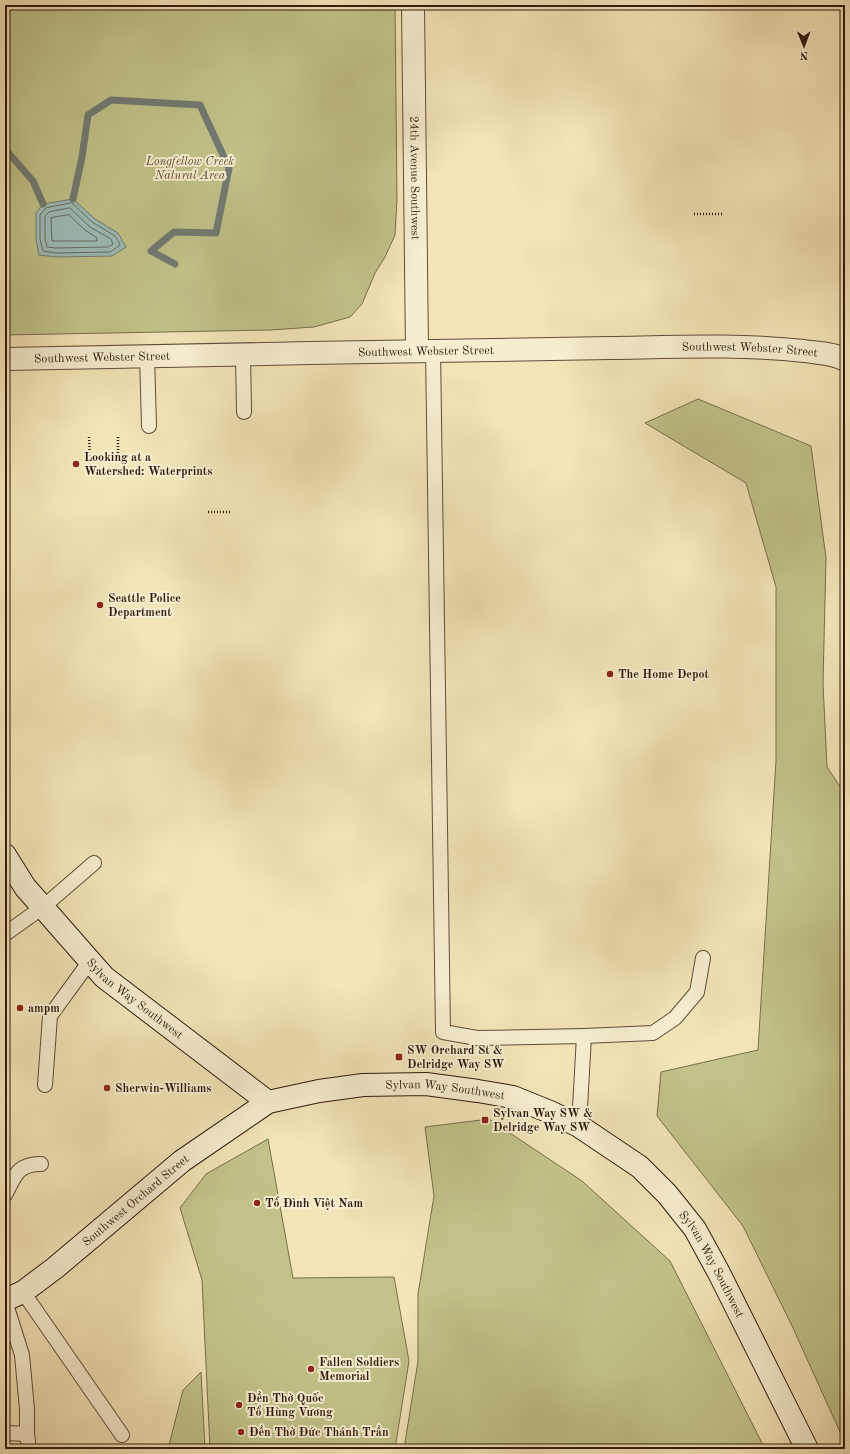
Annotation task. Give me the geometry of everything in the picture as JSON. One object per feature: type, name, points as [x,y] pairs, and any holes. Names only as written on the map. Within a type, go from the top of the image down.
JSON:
[{"type":"street","name":"24th Avenue Southwest","points":[[413,5],[425,350]]},
{"type":"street","name":"Southwest Webster Street","points":[[5,359],[425,350],[765,347],[819,353],[840,357],[845,360]]},
{"type":"street","name":"Sylvan Way Southwest","points":[[5,854],[25,887],[104,977],[268,1102],[318,1091],[363,1085],[426,1084],[513,1097],[579,1126],[640,1167],[667,1194],[695,1229],[719,1273],[807,1449]]},
{"type":"street","name":"Southwest Orchard Street","points":[[11,1298],[55,1268],[182,1161],[268,1102]]},
{"type":"lane","points":[[425,350],[442,1032],[477,1038],[653,1033],[675,1018],[697,992],[703,958]]},
{"type":"lane","points":[[243,354],[244,412]]},
{"type":"lane","points":[[147,356],[149,426]]},
{"type":"lane","points":[[5,934],[43,908],[94,863]]},
{"type":"lane","points":[[46,1085],[50,1016],[90,961]]},
{"type":"lane","points":[[579,1126],[584,1036]]},
{"type":"lane","points":[[5,1194],[18,1172],[29,1164],[41,1164]]},
{"type":"lane","points":[[11,1298],[22,1355],[29,1449]]},
{"type":"lane","points":[[11,1298],[122,1435]]},
{"type":"lane","points":[[5,1433],[27,1434]]},
{"type":"path","points":[[694,214],[723,214]]},
{"type":"path","points":[[89,437],[90,461]]},
{"type":"path","points":[[118,437],[118,461]]},
{"type":"path","points":[[208,512],[232,512]]},
{"type":"green space","name":"Longfellow Creek Natural Area","points":[[5,5],[395,5],[397,199],[395,235],[385,257],[375,273],[362,304],[350,317],[314,327],[270,330],[5,335]]},
{"type":"green space","points":[[698,399],[811,446],[826,558],[823,683],[827,767],[845,794],[845,1443],[793,1328],[743,1226],[657,1116],[661,1072],[758,1050],[776,761],[776,587],[746,483],[645,423]]},
{"type":"green space","points":[[489,1119],[582,1181],[670,1261],[765,1449],[404,1449],[418,1361],[418,1294],[434,1196],[425,1127]]},
{"type":"green space","points":[[268,1139],[293,1278],[394,1277],[409,1361],[395,1449],[210,1449],[202,1280],[180,1208],[206,1174]]},
{"type":"green space","points":[[201,1372],[205,1449],[168,1449],[183,1390]]},
{"type":"water","points":[[73,199],[95,219],[118,233],[126,247],[112,256],[56,257],[39,255],[36,239],[36,213],[43,204]]},
{"type":"waterway","points":[[73,199],[82,157],[88,115],[111,100],[200,105],[229,168],[216,233],[174,232],[151,251],[175,264]]},
{"type":"waterway","points":[[5,149],[33,181],[43,204]]},
{"type":"place","name":"Looking at a Watershed: Waterprints","points":[[76,464]]},
{"type":"place","name":"Seattle Police Department","points":[[100,605]]},
{"type":"place","name":"The Home Depot","points":[[610,674]]},
{"type":"place","name":"ampm","points":[[20,1008]]},
{"type":"place","name":"SW Orchard St & Delridge Way SW","points":[[399,1057]]},
{"type":"place","name":"Sherwin-Williams","points":[[107,1088]]},
{"type":"place","name":"Sylvan Way SW & Delridge Way SW","points":[[485,1120]]},
{"type":"place","name":"Tổ Đình Việt Nam","points":[[257,1203]]},
{"type":"place","name":"Fallen Soldiers Memorial","points":[[311,1369]]},
{"type":"place","name":"Đền Thờ Quốc Tổ Hùng Vương","points":[[239,1405]]},
{"type":"place","name":"Đền Thờ Đức Thánh Trần","points":[[241,1432]]}]
